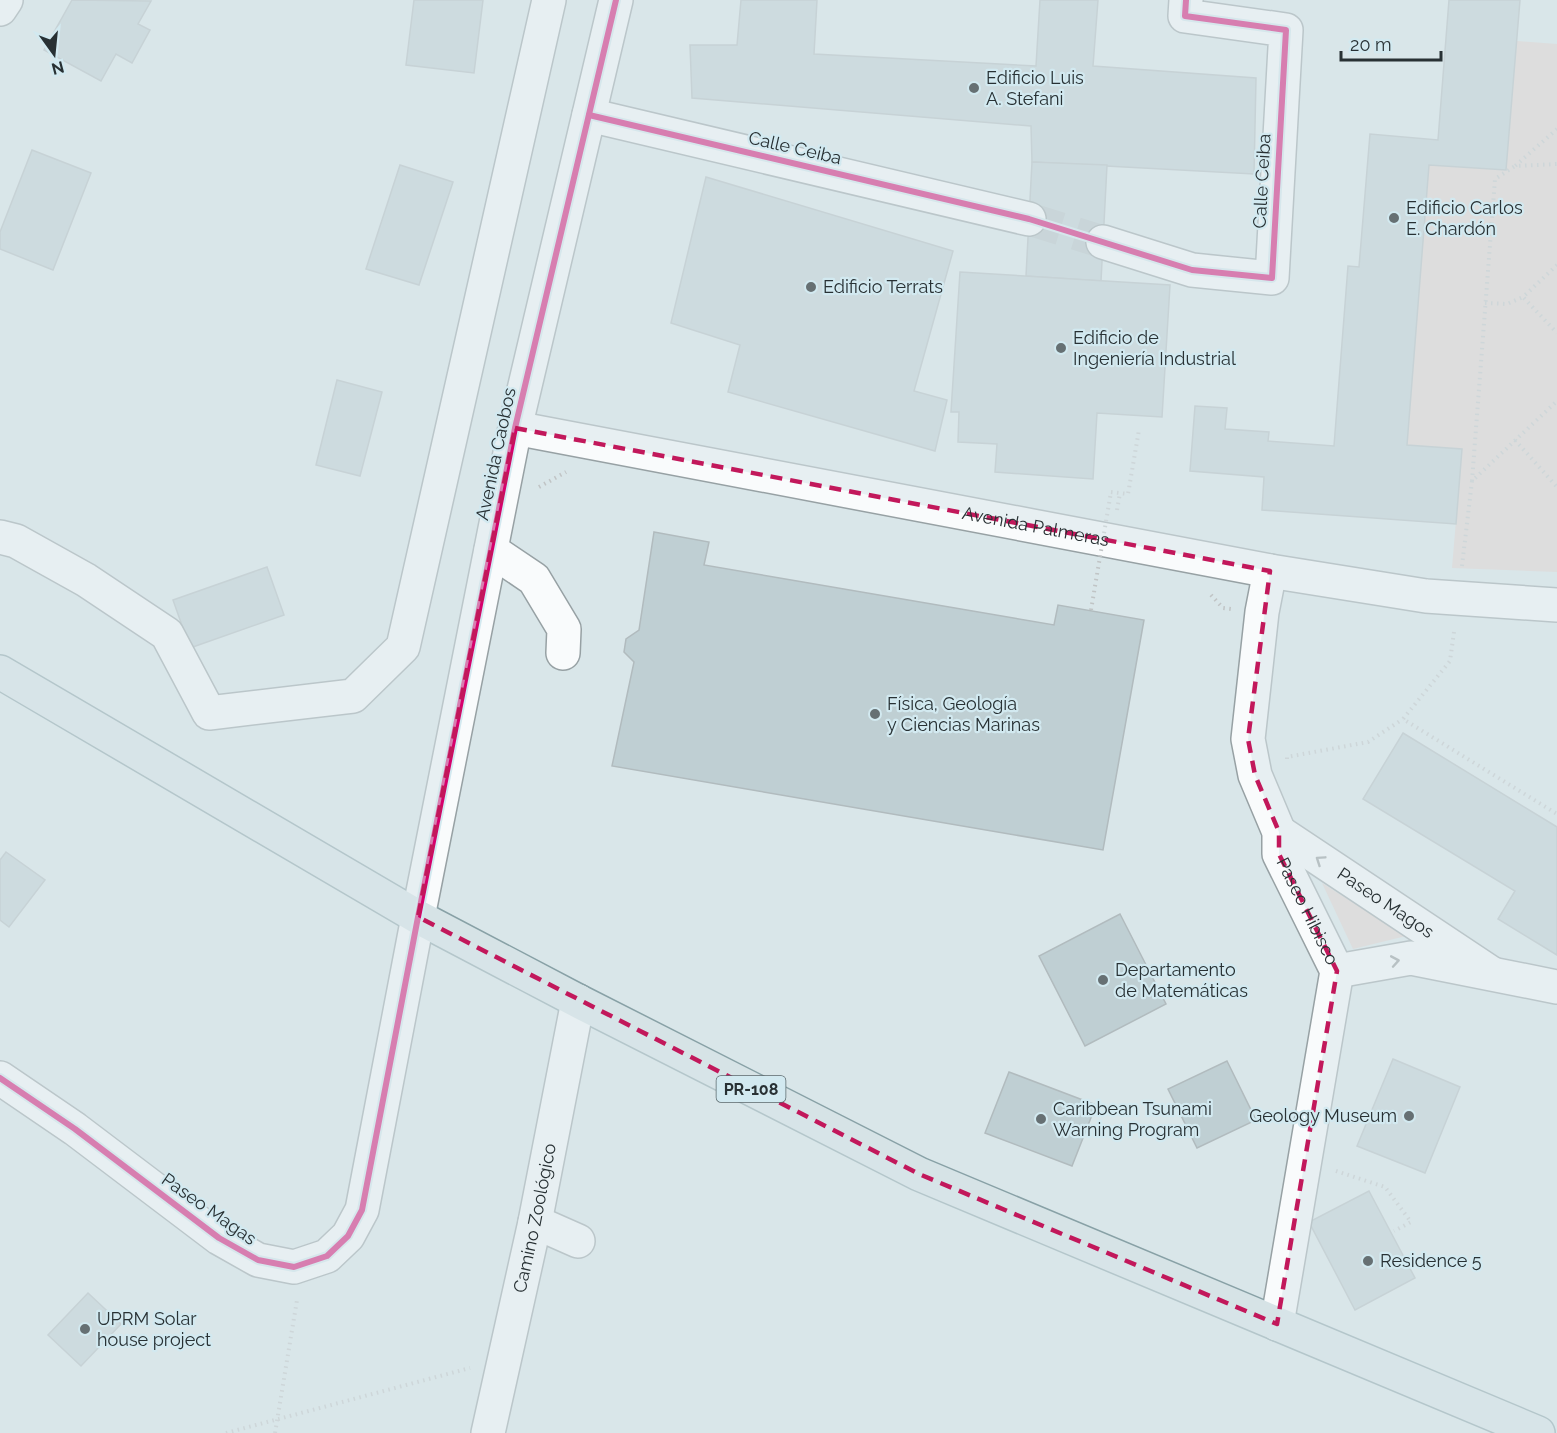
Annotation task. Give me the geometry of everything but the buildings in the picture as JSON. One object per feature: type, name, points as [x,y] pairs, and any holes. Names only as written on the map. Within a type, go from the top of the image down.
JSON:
[{"type":"main road","name":"PR-108","points":[[0,672],[418,917],[919,1174],[1538,1433]]},
{"type":"street","points":[[0,9],[6,0]]},
{"type":"street","points":[[0,537],[16,541],[86,580],[167,634],[209,713],[353,696],[403,647],[549,0]]},
{"type":"street","name":"Avenida Caobos","points":[[418,917],[515,428],[616,0]]},
{"type":"street","name":"Calle Ceiba","points":[[1103,242],[1192,270],[1272,278],[1286,30],[1185,16],[1186,0]]},
{"type":"street","name":"Calle Ceiba","points":[[589,115],[1029,219]]},
{"type":"street","name":"Avenida Palmeras","points":[[515,428],[1270,572],[1426,596],[1460,583],[1557,605]]},
{"type":"street","points":[[491,550],[534,579],[564,629],[563,653]]},
{"type":"street","name":"Paseo Hibisco","points":[[1270,572],[1262,612],[1248,739],[1255,775],[1279,832],[1279,854],[1337,971],[1277,1324]]},
{"type":"street","name":"Paseo Magos","points":[[1279,832],[1491,973]]},
{"type":"street","name":"Paseo Magas","points":[[0,1078],[75,1129],[219,1238],[258,1260],[294,1267],[327,1257],[348,1236],[362,1210],[418,917]]},
{"type":"street","name":"Paseo Magos","points":[[1337,971],[1411,958],[1557,987]]},
{"type":"street","name":"Camino Zoológico","points":[[488,1433],[535,1222],[578,1001]]},
{"type":"street","points":[[535,1222],[578,1241]]},
{"type":"path","points":[[1283,764],[1287,757],[1368,742],[1403,719],[1450,662],[1472,481],[1495,179],[1515,166],[1557,129]]},
{"type":"path","points":[[1515,166],[1557,164]]},
{"type":"path","points":[[1485,303],[1507,304],[1523,297],[1557,265]]},
{"type":"path","points":[[1523,297],[1557,333]]},
{"type":"path","points":[[1472,481],[1557,401]]},
{"type":"path","points":[[1091,610],[1111,492],[1128,494],[1139,430]]},
{"type":"path","points":[[1515,440],[1557,486]]},
{"type":"path","points":[[536,497],[539,487],[570,470]]},
{"type":"path","points":[[1094,565],[1106,567]]},
{"type":"path","points":[[1207,591],[1223,608],[1262,612]]},
{"type":"path","points":[[1403,719],[1557,814]]},
{"type":"path","points":[[1336,1171],[1385,1187],[1411,1222],[1394,1231]]},
{"type":"path","points":[[275,1433],[303,1264]]},
{"type":"path","points":[[226,1433],[505,1358]]},
{"type":"highlighted area","points":[[515,428],[1270,571],[1248,739],[1255,775],[1279,832],[1279,854],[1337,971],[1277,1324],[919,1174],[418,917]]},
{"type":"shaded area","points":[[1517,41],[1557,44],[1557,572],[1452,568],[1462,449],[1407,445],[1429,165],[1506,170]]},
{"type":"shaded area","points":[[1322,883],[1406,936],[1353,949]]},
{"type":"tunnel","points":[[1029,219],[1103,242]]},
{"type":"cycle path","points":[[0,1078],[75,1129],[219,1238],[258,1260],[294,1267],[327,1256],[348,1236],[362,1210],[515,428],[616,0]]},
{"type":"cycle path","points":[[589,115],[1029,219],[1192,270],[1272,278],[1286,30],[1185,16],[1186,0]]},
{"type":"place","name":"Edificio Luis A. Stefani","points":[[974,88]]},
{"type":"place","name":"Edificio Carlos E. Chardón","points":[[1394,218]]},
{"type":"place","name":"Edificio Terrats","points":[[811,287]]},
{"type":"place","name":"Edificio de Ingeniería Industrial","points":[[1061,348]]},
{"type":"place","name":"Física, Geología y Ciencias Marinas","points":[[875,714]]},
{"type":"place","name":"Departamento de Matemáticas","points":[[1103,980]]},
{"type":"place","name":"Geology Museum","points":[[1409,1116]]},
{"type":"place","name":"Caribbean Tsunami Warning Program","points":[[1041,1119]]},
{"type":"place","name":"Residence 5","points":[[1368,1261]]},
{"type":"place","name":"UPRM Solar house project","points":[[85,1329]]}]
